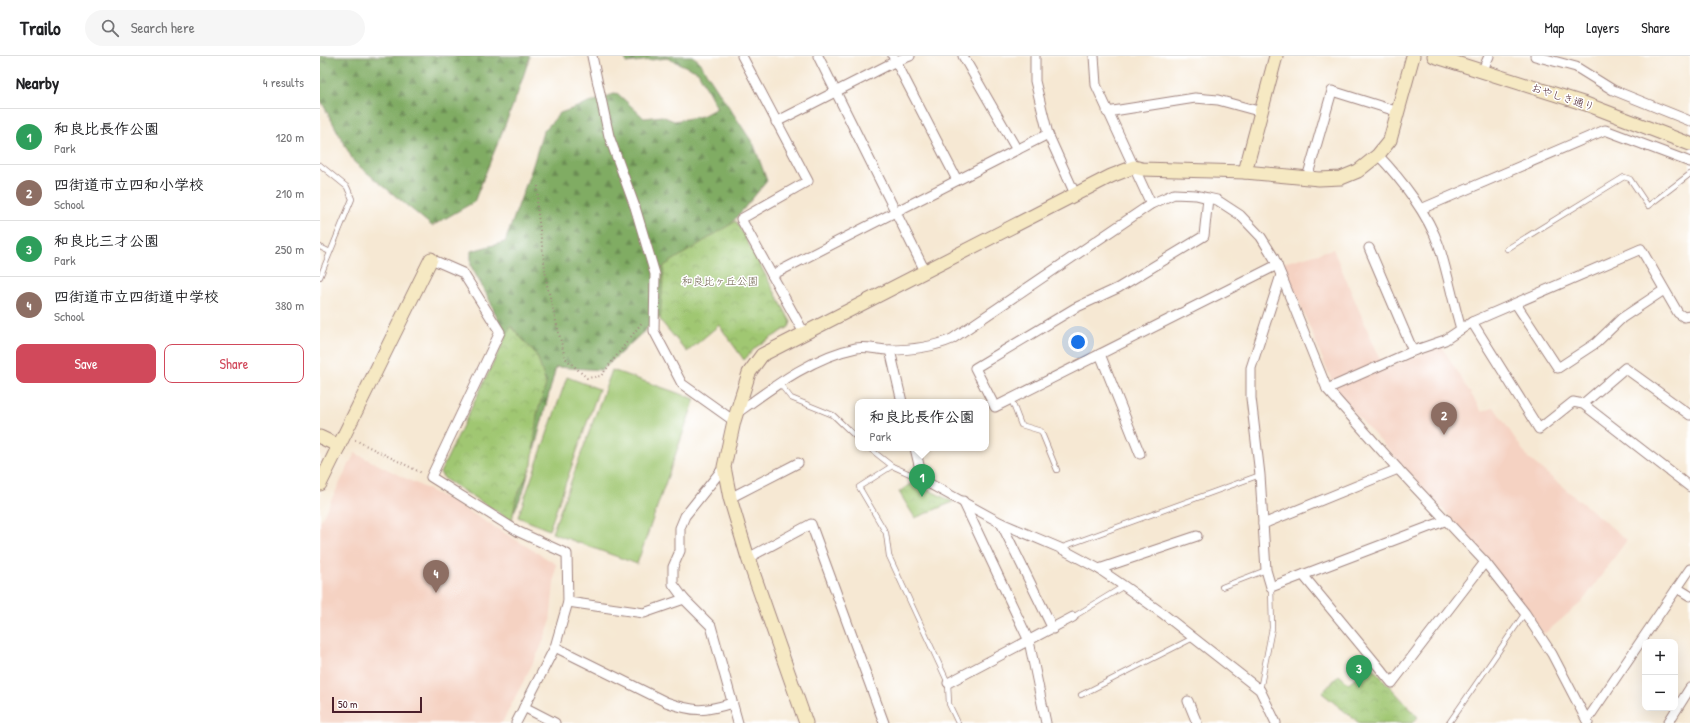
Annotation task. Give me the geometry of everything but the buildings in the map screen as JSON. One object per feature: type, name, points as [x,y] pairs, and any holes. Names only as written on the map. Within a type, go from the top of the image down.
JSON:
[{"type":"street","points":[[592,56],[608,136],[635,207],[655,274],[654,331],[682,384],[735,417]]},
{"type":"street","points":[[742,56],[808,181],[741,219],[804,333]]},
{"type":"street","points":[[818,56],[925,271]]},
{"type":"street","points":[[776,122],[836,91],[894,58],[910,56]]},
{"type":"street","points":[[963,56],[1017,150]]},
{"type":"street","points":[[1035,56],[1035,82],[1048,134],[1075,194]]},
{"type":"street","points":[[1094,56],[1096,85],[1150,204]]},
{"type":"street","points":[[1245,172],[1276,56]]},
{"type":"street","points":[[806,723],[748,558],[730,498],[724,467],[735,417],[749,373],[762,355],[1075,194],[1111,176],[1134,167],[1245,172],[1307,178],[1341,178],[1358,171],[1378,155],[1390,140],[1414,56]]},
{"type":"street","name":"おやしき通り","points":[[1434,56],[1586,104],[1690,144]]},
{"type":"street","points":[[1482,72],[1489,56]]},
{"type":"street","points":[[1535,56],[1576,67],[1613,90],[1690,121]]},
{"type":"street","points":[[894,58],[957,180]]},
{"type":"street","points":[[1307,178],[1332,91],[1399,112]]},
{"type":"street","points":[[1107,112],[1196,98],[1218,100],[1262,112]]},
{"type":"street","points":[[1421,209],[1605,130],[1690,162]]},
{"type":"street","points":[[772,275],[1048,134]]},
{"type":"street","points":[[1378,155],[1395,172],[1421,209],[1438,245],[1461,330]]},
{"type":"street","points":[[735,417],[780,384],[813,363],[837,354],[858,348],[890,350],[938,345],[952,339],[1150,204],[1174,194],[1196,195],[1217,200],[1240,215],[1260,237],[1277,265],[1327,389],[1398,469],[1485,562],[1525,613],[1552,654],[1588,722],[1690,569]]},
{"type":"street","points":[[1208,198],[1204,236],[1118,288],[1075,308],[975,368],[995,407],[1277,265]]},
{"type":"street","points":[[1369,248],[1413,351]]},
{"type":"street","points":[[1327,389],[1413,351],[1445,340],[1472,322],[1641,249],[1678,313],[1684,317],[1690,316]]},
{"type":"street","points":[[320,484],[431,259],[463,273],[500,332],[431,477],[519,532],[566,554],[568,602],[555,647],[516,723]]},
{"type":"street","points":[[1281,275],[1251,368],[1251,398],[1260,475],[1266,570],[1271,587],[1447,520]]},
{"type":"street","points":[[1516,304],[1558,368],[1596,343],[1622,318],[1664,290]]},
{"type":"street","points":[[1472,322],[1539,429],[1573,402],[1583,404],[1690,487]]},
{"type":"street","points":[[890,350],[901,399]]},
{"type":"street","points":[[1100,354],[1140,454]]},
{"type":"street","points":[[1583,404],[1624,368],[1690,415]]},
{"type":"street","points":[[320,437],[339,446]]},
{"type":"street","points":[[916,451],[920,465],[921,479],[1001,523],[1060,548],[1099,569],[1124,586],[1260,690],[1276,723]]},
{"type":"street","points":[[730,498],[798,463]]},
{"type":"street","points":[[724,467],[685,516],[680,528],[680,551],[672,567],[673,584],[684,598],[711,626],[738,723]]},
{"type":"street","points":[[1263,524],[1398,469]]},
{"type":"street","points":[[963,501],[1029,641],[1046,723]]},
{"type":"street","points":[[1001,523],[1053,629]]},
{"type":"street","points":[[748,558],[811,524],[884,723]]},
{"type":"street","points":[[1099,569],[1197,536]]},
{"type":"street","points":[[1303,575],[1392,683],[1485,562]]},
{"type":"street","points":[[1677,588],[1690,596]]},
{"type":"street","points":[[568,602],[644,613],[684,598]]},
{"type":"street","points":[[948,683],[1053,629],[1073,617]]},
{"type":"street","points":[[555,647],[666,702],[684,708],[698,711],[713,709],[732,703]]},
{"type":"street","points":[[1668,723],[1689,690]]},
{"type":"street","points":[[1188,701],[1197,723]]},
{"type":"street","points":[[524,708],[555,723]]},
{"type":"lane","points":[[320,165],[348,187],[352,199],[320,277]]},
{"type":"lane","points":[[1507,249],[1624,177],[1630,179],[1648,206],[1690,174]]},
{"type":"lane","points":[[320,247],[330,252]]},
{"type":"lane","points":[[780,384],[791,398],[833,415],[855,436]]},
{"type":"lane","points":[[1011,399],[1021,425],[1042,431],[1057,470]]},
{"type":"lane","points":[[873,451],[892,466],[921,479]]},
{"type":"lane","points":[[892,466],[859,487],[886,533],[889,556],[948,683],[949,704],[958,723]]},
{"type":"lane","points":[[1060,548],[1260,475]]},
{"type":"lane","points":[[1222,587],[1266,570]]},
{"type":"lane","points":[[1073,617],[1124,586]]},
{"type":"lane","points":[[1260,690],[1272,628],[1271,587]]},
{"type":"lane","points":[[1449,723],[1525,613]]},
{"type":"lane","points":[[1080,695],[1193,638]]},
{"type":"path","points":[[538,186],[537,206],[547,286],[565,358],[587,378],[601,376],[623,349],[654,305]]},
{"type":"path","points":[[355,440],[431,477]]},
{"type":"shaded area","points":[[1333,249],[1384,369],[1442,347],[1482,412],[1494,407],[1528,458],[1627,540],[1582,602],[1544,634],[1486,556],[1337,394],[1283,263]]},
{"type":"shaded area","points":[[355,453],[453,502],[556,564],[550,623],[540,649],[502,723],[323,723],[320,721],[320,522]]},
{"type":"green space","points":[[320,56],[530,56],[517,95],[474,202],[432,226],[354,162],[320,99]]},
{"type":"green space","points":[[625,56],[692,56],[698,60],[754,145],[767,181],[720,237],[665,312],[602,370],[556,367],[523,493],[513,514],[523,381],[490,301],[471,266],[471,251],[505,242],[532,168],[543,132],[560,113],[617,93],[644,118],[662,116],[674,121],[702,116],[717,108],[698,72],[667,58],[626,63]]},
{"type":"green space","name":"和良比ヶ丘公園","points":[[736,221],[791,322],[789,327],[756,347],[744,360],[719,325],[687,352],[660,320],[664,266]]},
{"type":"green space","points":[[511,326],[537,356],[546,384],[537,414],[532,465],[516,498],[512,521],[446,480],[440,473]]},
{"type":"green space","points":[[612,370],[695,399],[637,564],[552,533]]},
{"type":"green space","points":[[567,377],[599,389],[549,530],[518,517]]},
{"type":"green space","points":[[913,482],[953,502],[915,518],[899,492]]},
{"type":"green space","points":[[1368,663],[1418,717],[1413,723],[1359,723],[1322,693],[1339,675],[1349,684]]},
{"type":"place","name":"四街道市立四和小学校","points":[[1444,435]]},
{"type":"place","name":"和良比長作公園","points":[[922,497]]},
{"type":"place","name":"四街道市立四街道中学校","points":[[436,593]]},
{"type":"place","name":"和良比三才公園","points":[[1359,688]]}]
